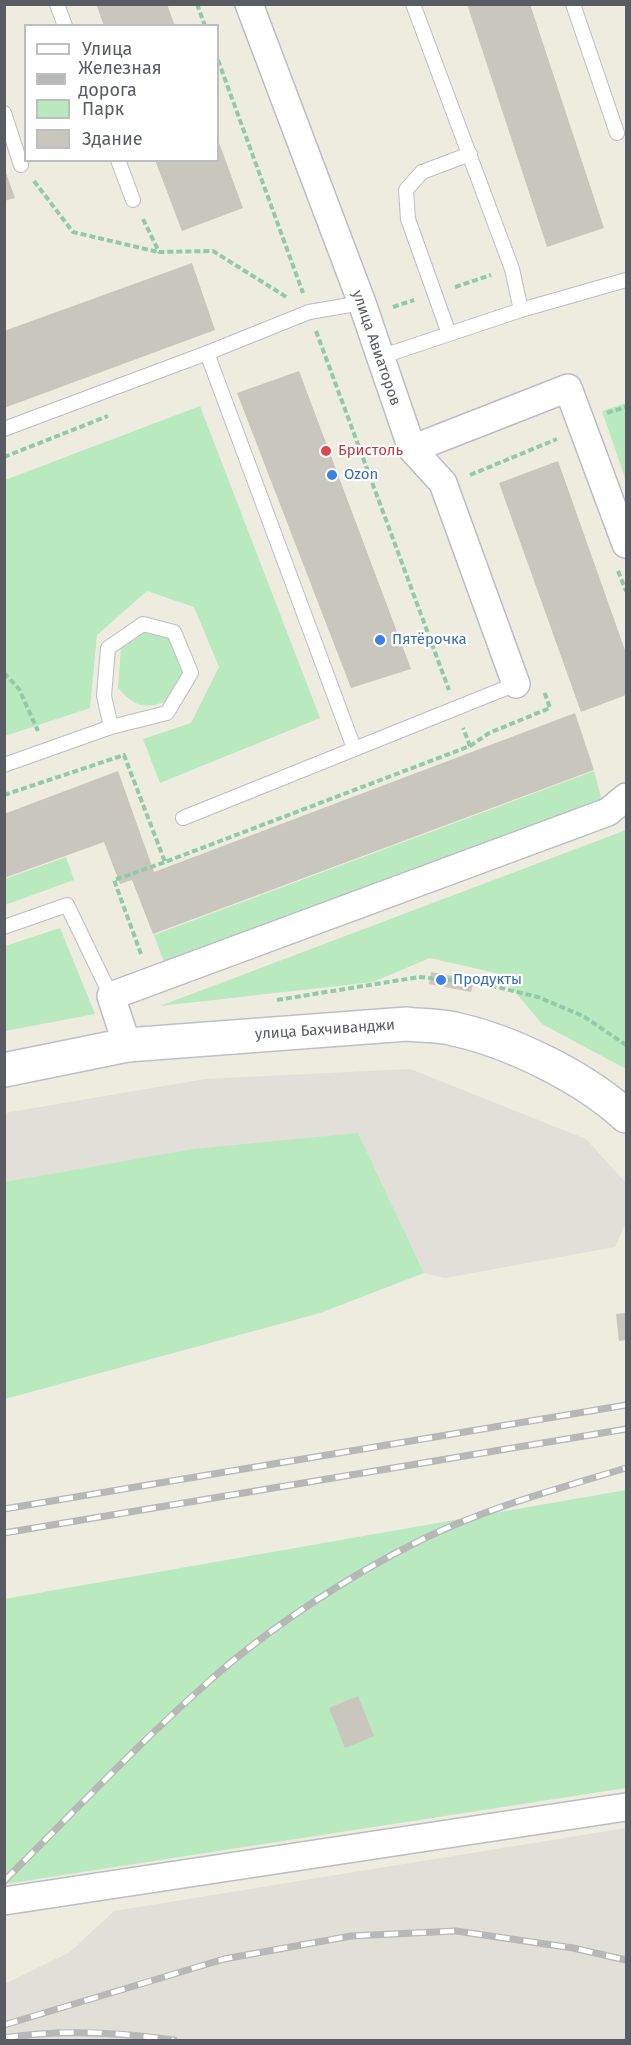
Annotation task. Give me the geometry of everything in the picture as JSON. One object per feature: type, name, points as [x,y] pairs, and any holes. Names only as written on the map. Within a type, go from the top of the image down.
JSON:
[{"type":"main road","name":"улица Бахчиванджи","points":[[4,1070],[127,1045],[408,1024],[453,1028],[521,1051],[570,1077],[627,1116]]},
{"type":"street","name":"улица Авиаторов","points":[[249,4],[362,303],[412,449],[443,483],[529,685]]},
{"type":"street","points":[[412,449],[568,388],[627,544]]},
{"type":"street","points":[[127,1045],[111,996],[608,812],[627,797]]},
{"type":"street","points":[[4,1901],[627,1807]]},
{"type":"lane","points":[[57,4],[64,24]]},
{"type":"lane","points":[[413,4],[512,268],[521,310]]},
{"type":"lane","points":[[573,4],[617,133]]},
{"type":"lane","points":[[4,113],[21,165]]},
{"type":"lane","points":[[449,334],[408,219],[406,190],[422,172],[470,154]]},
{"type":"lane","points":[[119,162],[133,200]]},
{"type":"lane","points":[[380,357],[521,310],[627,280]]},
{"type":"lane","points":[[4,429],[309,312],[362,303]]},
{"type":"lane","points":[[207,353],[354,748]]},
{"type":"lane","points":[[4,765],[111,727],[167,713],[191,673],[174,632],[143,624],[108,648],[104,696],[111,727]]},
{"type":"lane","points":[[183,818],[354,748],[456,709],[529,685]]},
{"type":"lane","points":[[4,927],[67,905],[111,996]]},
{"type":"path","points":[[197,4],[204,24]]},
{"type":"path","points":[[219,63],[456,709]]},
{"type":"path","points":[[21,165],[73,232],[159,252],[213,251],[309,312]]},
{"type":"path","points":[[133,200],[159,252]]},
{"type":"path","points":[[466,476],[566,435]]},
{"type":"path","points":[[618,569],[627,591]]},
{"type":"path","points":[[4,673],[19,688],[47,751],[68,773]]},
{"type":"path","points":[[470,746],[489,733],[550,708],[529,685]]},
{"type":"path","points":[[150,982],[114,880],[165,862]]},
{"type":"shaded area","points":[[410,1069],[586,1139],[626,1183],[626,1222],[615,1247],[445,1278],[424,1273],[358,1133],[5,1182],[5,1113],[205,1079]]},
{"type":"shaded area","points":[[626,1828],[626,2040],[5,2040],[5,1984],[70,1952],[114,1911]]},
{"type":"green space","points":[[626,403],[626,481],[602,411]]},
{"type":"green space","points":[[200,406],[320,718],[160,783],[143,739],[191,723],[219,667],[194,607],[147,591],[97,635],[90,708],[5,736],[5,480]]},
{"type":"green space","points":[[152,624],[175,631],[190,667],[170,701],[147,706],[130,700],[118,688],[121,646]]},
{"type":"green space","points":[[594,771],[604,808],[167,970],[154,935]]},
{"type":"green space","points":[[626,830],[626,1069],[542,1024],[500,974],[430,958],[373,982],[160,1006]]},
{"type":"green space","points":[[66,857],[74,880],[5,905],[5,879]]},
{"type":"green space","points":[[60,928],[95,1014],[5,1031],[5,946]]},
{"type":"green space","points":[[358,1133],[424,1273],[320,1313],[5,1399],[5,1182],[194,1149]]},
{"type":"green space","points":[[626,1490],[626,1788],[5,1884],[4,1599]]},
{"type":"building","points":[[96,4],[167,4],[174,24],[103,24]]},
{"type":"building","points":[[467,4],[530,4],[604,228],[547,247]]},
{"type":"building","points":[[219,143],[243,208],[182,231],[156,162],[219,162]]},
{"type":"building","points":[[4,167],[15,198],[4,201]]},
{"type":"building","points":[[192,263],[215,330],[4,408],[4,331]]},
{"type":"building","points":[[299,371],[411,669],[351,688],[237,393]]},
{"type":"building","points":[[558,461],[626,653],[626,695],[581,712],[499,483]]},
{"type":"building","points":[[575,713],[594,770],[153,934],[132,880],[120,884],[104,842],[4,878],[4,814],[118,771],[154,872]]},
{"type":"building","points":[[431,972],[474,980],[471,992],[429,984]]},
{"type":"building","points":[[626,1313],[626,1340],[619,1341],[616,1314]]},
{"type":"building","points":[[358,1696],[374,1736],[345,1748],[329,1708]]},
{"type":"railway","points":[[4,1509],[626,1405]]},
{"type":"railway","points":[[4,1533],[626,1429]]},
{"type":"railway","points":[[4,1881],[180,1708],[254,1644],[309,1605],[394,1554],[471,1518],[626,1468]]},
{"type":"railway","points":[[4,2025],[224,1959],[351,1936],[456,1931],[573,1948],[626,1960]]},
{"type":"railway","points":[[4,2038],[47,2033],[89,2033],[174,2040]]},
{"type":"place","name":"Бристоль","points":[[326,451]]},
{"type":"place","name":"Ozon","points":[[332,475]]},
{"type":"place","name":"Пятёрочка","points":[[380,640]]},
{"type":"place","name":"Продукты","points":[[441,980]]}]
